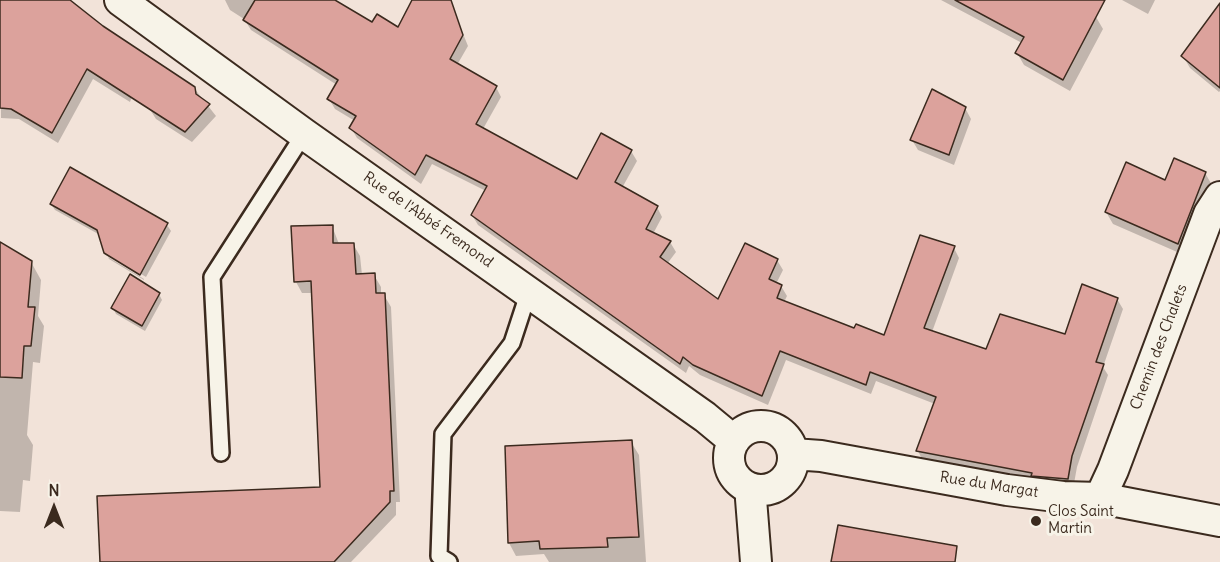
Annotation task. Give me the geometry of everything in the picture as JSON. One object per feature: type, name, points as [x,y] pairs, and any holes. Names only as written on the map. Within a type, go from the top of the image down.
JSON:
[{"type":"street","name":"Rue de l'Abbé Fremond","points":[[120,0],[304,134],[705,417],[734,441]]},
{"type":"street","name":"Chemin des Chalets","points":[[1100,498],[1113,470],[1209,214],[1220,197]]},
{"type":"street","points":[[763,427],[783,435],[793,454],[793,467],[787,478],[777,486],[766,490],[753,490],[742,484],[730,464],[730,453],[734,441],[742,433],[763,427]]},
{"type":"street","name":"Rue du Margat","points":[[793,454],[821,456],[1007,490],[1063,497],[1100,498],[1220,521]]},
{"type":"street","points":[[753,490],[751,500],[756,562]]},
{"type":"lane","points":[[221,453],[212,277],[304,134]]},
{"type":"lane","points":[[441,560],[444,434],[512,343],[529,291]]},
{"type":"building","points":[[0,0],[70,0],[103,26],[195,87],[196,94],[210,104],[185,132],[87,69],[52,133],[11,109],[0,108]]},
{"type":"building","points":[[255,0],[335,0],[372,22],[377,14],[398,27],[412,0],[451,0],[463,35],[450,59],[497,86],[476,124],[577,179],[601,133],[632,150],[615,182],[658,206],[646,229],[671,241],[660,257],[718,299],[745,243],[778,259],[769,279],[782,285],[777,298],[854,328],[856,324],[884,335],[920,235],[955,246],[924,328],[986,349],[1000,314],[1065,334],[1082,284],[1118,298],[1096,362],[1104,364],[1072,456],[1068,479],[1031,476],[1032,473],[916,451],[936,397],[870,372],[866,385],[780,351],[762,396],[693,365],[683,357],[680,364],[471,215],[487,186],[426,155],[415,175],[349,128],[356,116],[327,99],[338,80],[243,20]]},
{"type":"building","points":[[955,0],[1105,0],[1063,80],[1015,53],[1024,37]]},
{"type":"building","points":[[1220,3],[1220,88],[1181,56]]},
{"type":"building","points":[[932,89],[966,107],[949,155],[910,140]]},
{"type":"building","points":[[1174,158],[1206,172],[1178,244],[1105,212],[1126,162],[1165,180]]},
{"type":"building","points":[[70,167],[168,223],[140,275],[104,253],[97,230],[50,204]]},
{"type":"building","points":[[333,225],[333,243],[354,243],[356,274],[375,273],[376,293],[385,293],[394,491],[390,491],[390,502],[334,562],[100,562],[97,496],[320,487],[311,281],[294,282],[291,226]]},
{"type":"building","points":[[0,242],[32,261],[28,307],[35,307],[31,346],[24,346],[22,378],[0,377]]},
{"type":"building","points":[[130,274],[160,293],[142,326],[111,308]]},
{"type":"building","points":[[632,440],[639,537],[607,538],[608,547],[540,549],[539,541],[508,543],[505,446]]},
{"type":"building","points":[[838,525],[957,546],[955,562],[831,562]]},
{"type":"place","name":"Clos Saint Martin","points":[[1036,521]]}]
